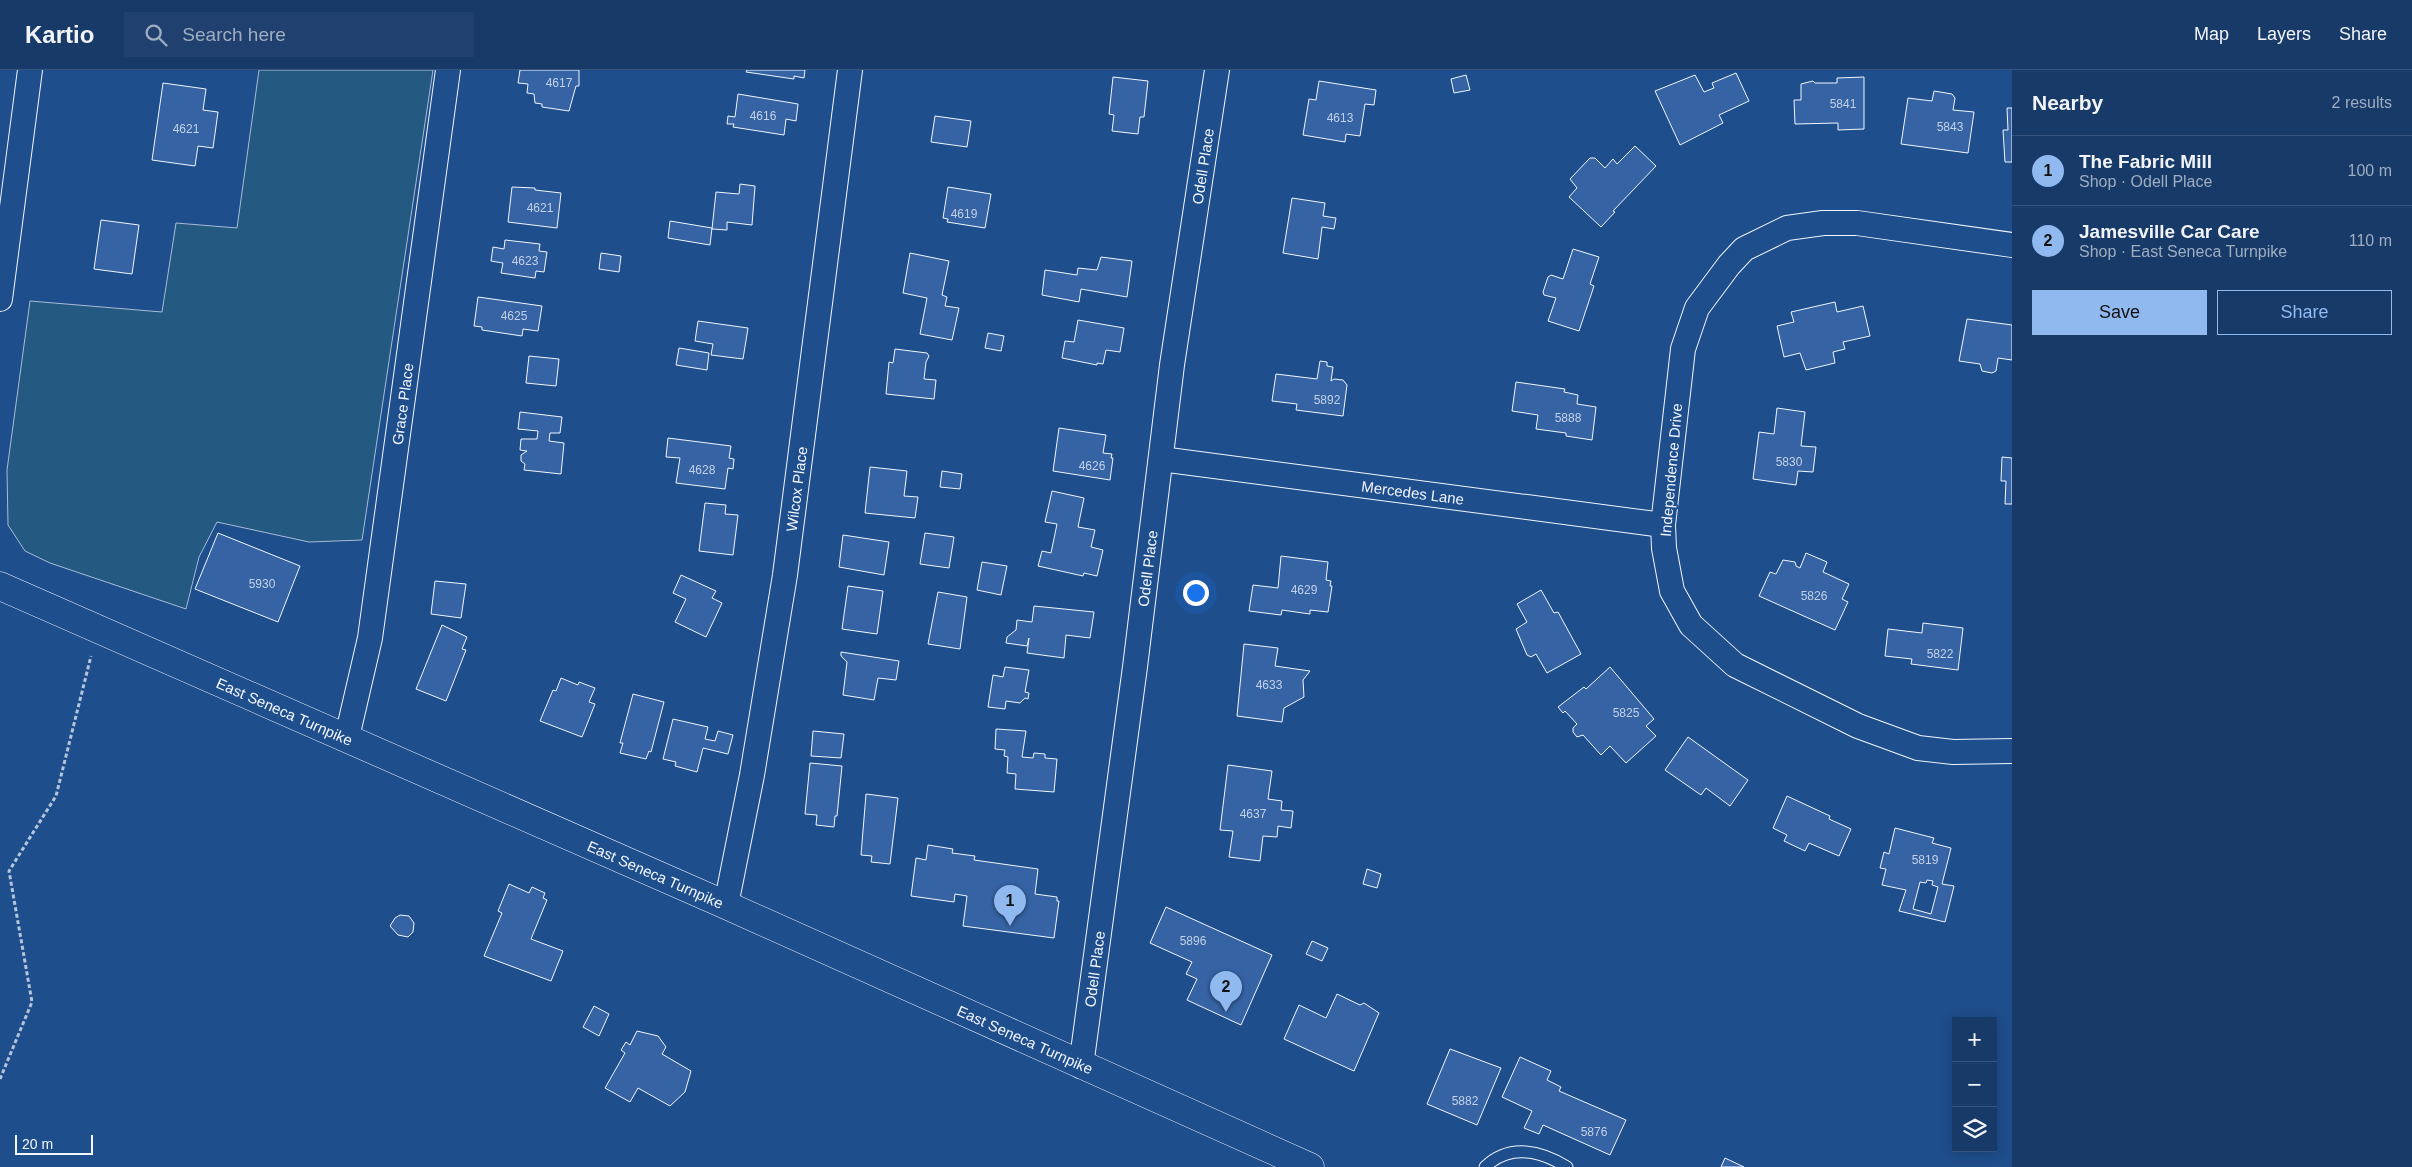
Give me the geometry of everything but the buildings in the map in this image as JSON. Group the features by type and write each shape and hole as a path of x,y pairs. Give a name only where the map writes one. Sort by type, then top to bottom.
{"main road":[{"name":"East Seneca Turnpike","path":"0,586 726,905 1310,1167"}],"street":[{"path":"0,299 30,70"},
{"name":"Grace Place","path":"347,737 370,638 448,70"},
{"name":"Wilcox Place","path":"726,905 752,776 786,575 850,70"},
{"name":"Odell Place","path":"1082,1066 1173,356 1216,70"},
{"name":"Independence Drive","path":"2012,245 1857,223 1823,223 1787,228 1744,249 1729,265 1697,308 1683,349 1663,525 1664,548 1672,591 1691,625 1735,665 1858,726 1918,748 1953,752 2012,751"},
{"name":"Mercedes Lane","path":"1161,459 1663,525"}],"lane":[{"path":"1486,1167 1492,1161 1508,1154 1528,1151 1548,1155 1567,1167"}],"path":[{"path":"0,1079 32,1002 8,871 56,796 98,628"}],"shaded area":[{"path":"259,70 433,70 362,540 309,542 217,522 199,557 186,609 50,563 25,551 8,525 7,470 30,301 162,312 176,223 237,228"}],"place":[{"name":"The Fabric Mill","path":"1010,926"},
{"name":"Jamesville Car Care","path":"1226,1012"}]}
